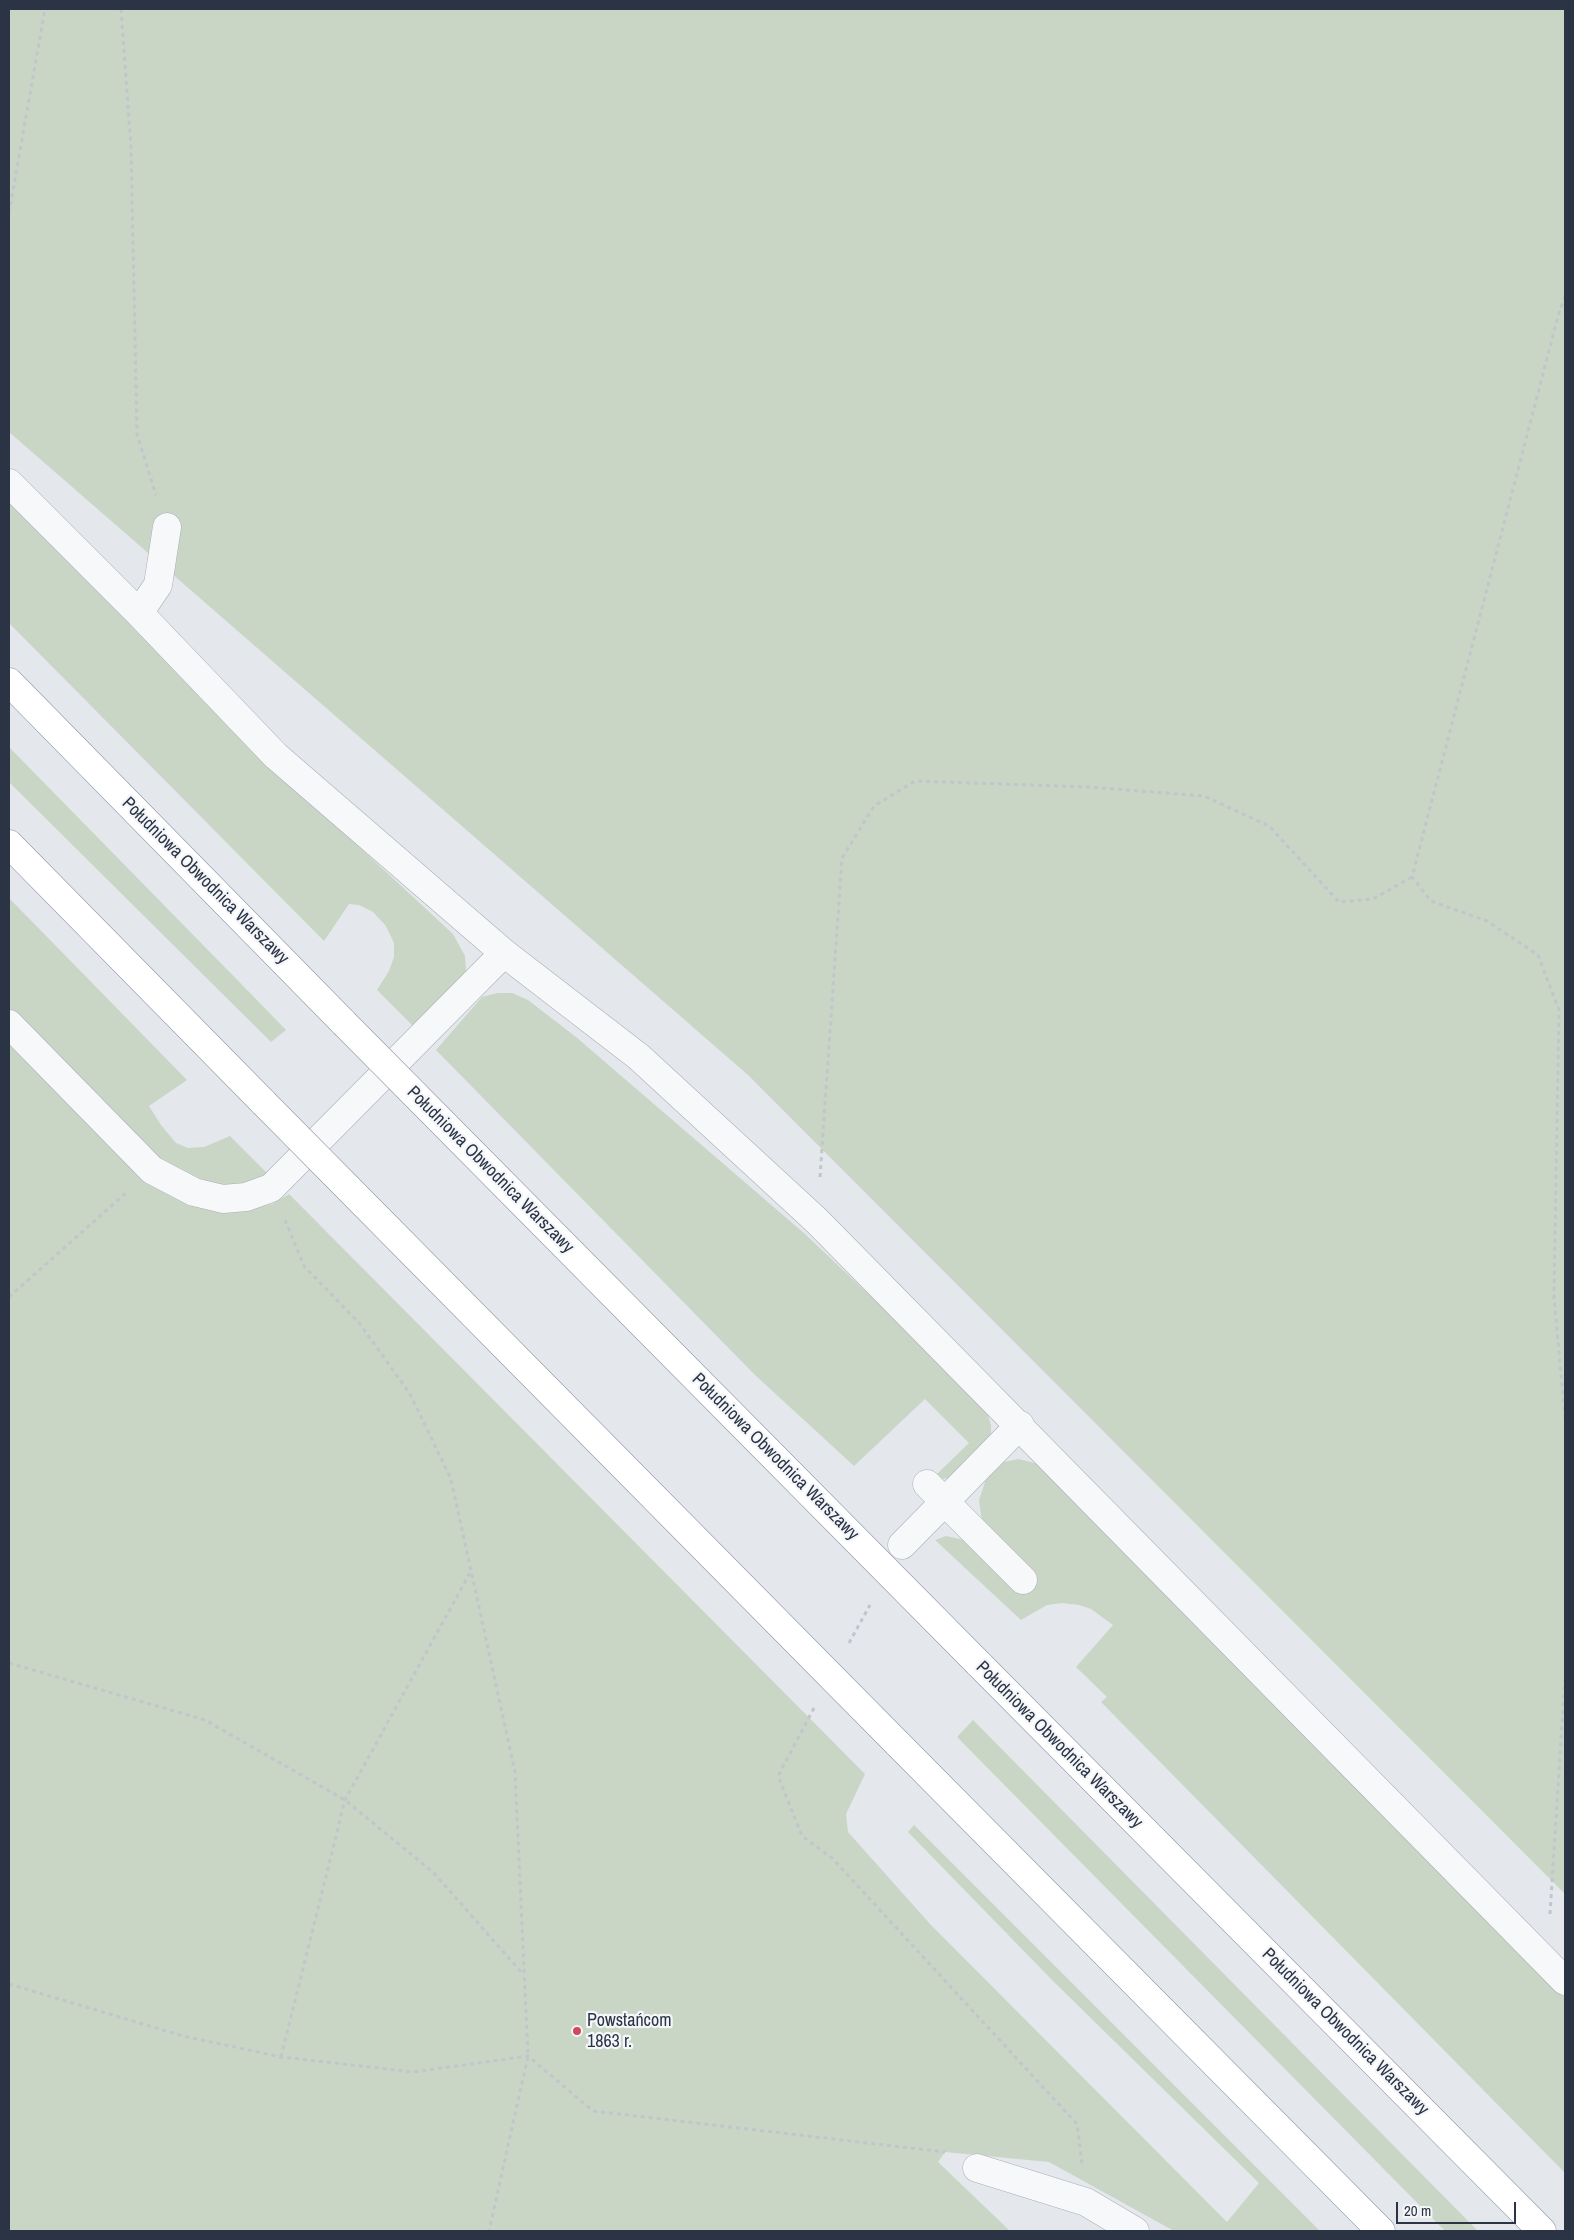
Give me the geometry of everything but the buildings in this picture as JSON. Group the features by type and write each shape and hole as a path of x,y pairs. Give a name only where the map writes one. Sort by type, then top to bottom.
{"highway":[{"name":"Południowa Obwodnica Warszawy","path":"9,682 1536,2227"},
{"path":"9,844 896,1743 1381,2231"}],"street":[{"path":"9,483 139,613 276,756 504,953 639,1057 817,1221 1020,1425 1556,1972"},
{"path":"139,613 158,585 167,527"},
{"path":"9,1024 152,1170 194,1192 223,1199 246,1196 271,1188 504,953"},
{"path":"902,1545 936,1493 1020,1425"},
{"path":"936,1493 1023,1580"},
{"path":"977,2168 1086,2202 1135,2231"}],"path":[{"path":"9,213 45,9"},
{"path":"121,9 132,147 137,434 167,527"},
{"path":"817,1221 842,858 874,806 915,781 1089,787 1204,796 1269,826 1339,902 1373,899 1412,877 1558,316 1565,296"},
{"path":"1412,877 1432,901 1487,921 1538,955 1559,1010 1554,1297 1565,1418"},
{"path":"9,1297 152,1170"},
{"path":"271,1188 304,1266 360,1324 410,1394 451,1478 515,1772 522,1974 528,2056 489,2231"},
{"path":"280,2057 345,1800 471,1570"},
{"path":"847,1647 874,1596"},
{"path":"9,1663 204,1720 345,1800 434,1873 522,1974"},
{"path":"1556,1972 1565,1678"},
{"path":"814,1707 778,1776 802,1836 832,1858 1077,2124 1086,2202"},
{"path":"9,1984 183,2036 280,2057 414,2072 528,2056 593,2112 945,2152 977,2168"}],"green space":[{"path":"9,9 1565,9 1565,1894 748,1075 9,432"},
{"path":"9,501 274,768 453,934 465,956 466,971 416,1029 377,990 389,971 394,957 394,943 386,926 373,912 359,905 349,904 324,941 9,623"},
{"path":"9,747 286,1030 271,1042 9,782"},
{"path":"9,898 187,1080 149,1106 161,1125 176,1143 188,1148 204,1147 230,1136 270,1176 223,1189 170,1173 9,1012"},
{"path":"498,993 512,993 528,1000 576,1037 805,1234 976,1396 987,1411 991,1426 991,1439 952,1477 943,1479 937,1474 969,1443 925,1399 854,1466 755,1375 436,1050 482,997"},
{"path":"9,1038 124,1147 247,1209 272,1204 289,1194 865,1774 846,1814 848,1832 930,1924 1227,2222 1259,2183 1053,1981 908,1832 914,1825 1320,2231 1174,2231 1049,2162 945,2152 938,2162 1010,2231 9,2231"},
{"path":"1018,1459 1039,1464 1565,1997 1565,2173 1101,1702 1107,1697 1076,1667 1113,1625 1091,1609 1062,1603 1047,1605 1021,1620 935,1540 946,1536 969,1541 982,1522 979,1500 986,1479 1004,1462"},
{"path":"973,1720 1478,2231 1445,2231 957,1737"}],"place":[{"name":"Powstańcom 1863 r.","path":"577,2031"}]}
